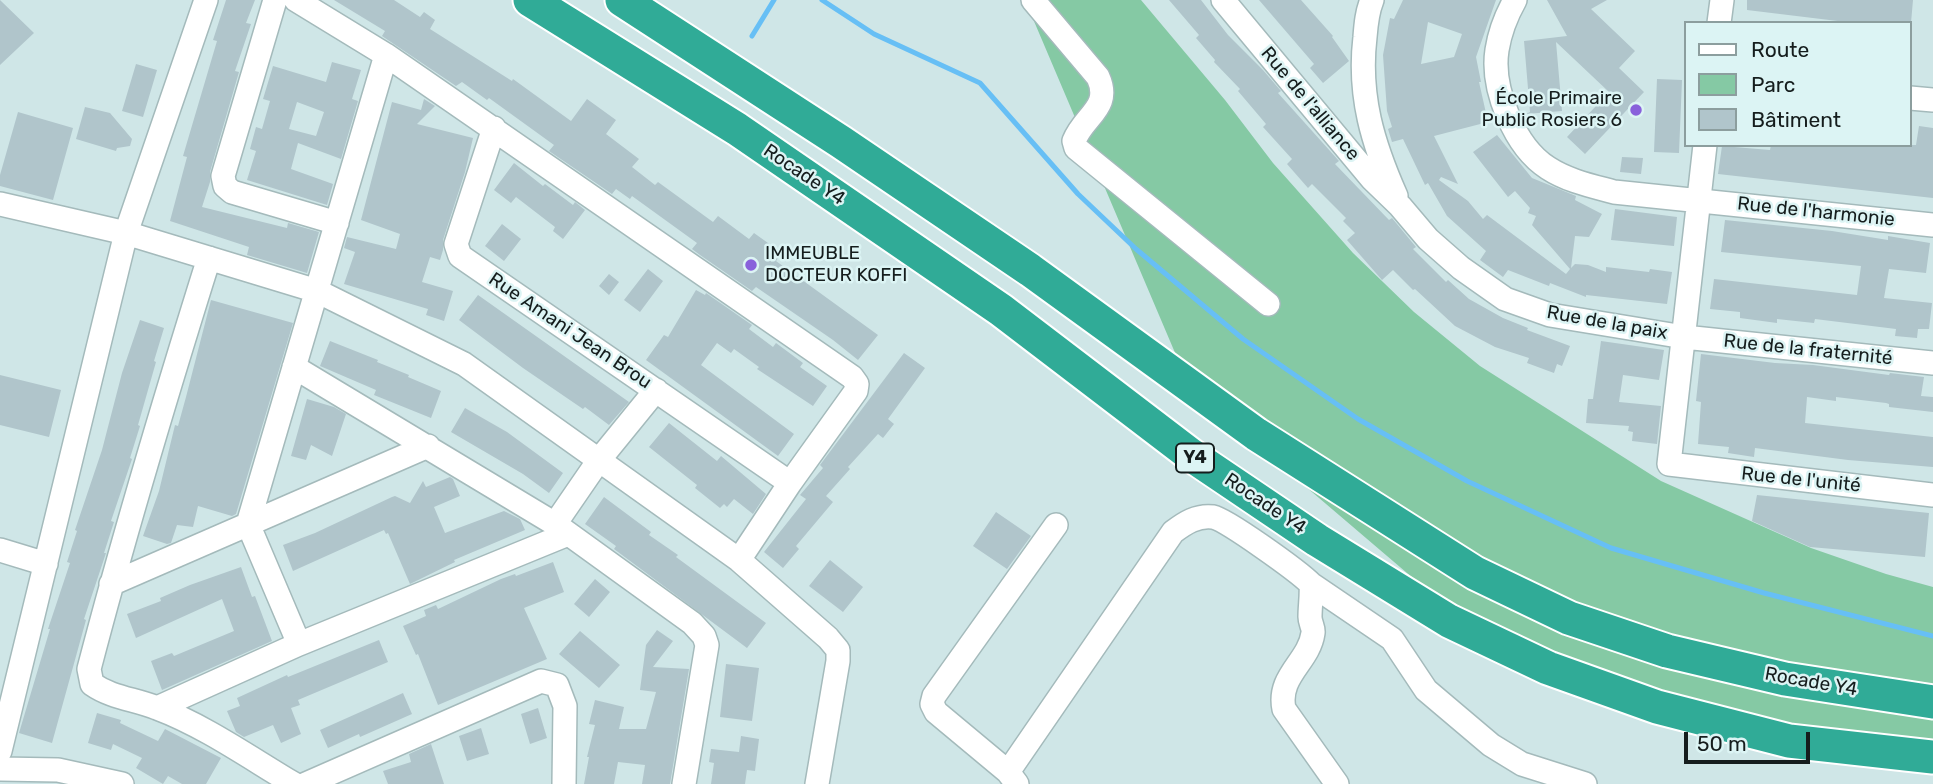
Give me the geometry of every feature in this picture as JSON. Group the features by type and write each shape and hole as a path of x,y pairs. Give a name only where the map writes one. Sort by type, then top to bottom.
{"highway":[{"name":"Rocade Y4","path":"530,0 737,129 1001,310 1191,455 1317,540 1449,621 1548,668 1657,707 1790,740 1933,757"},
{"name":"Rocade Y4","path":"622,0 841,142 1030,270 1256,434 1475,573 1569,618 1667,651 1785,679 1933,702"}],"street":[{"path":"275,0 223,176 225,186 232,192 337,223"},
{"path":"296,0 386,55 494,128 852,377 857,384 856,391 790,483 739,561"},
{"path":"1033,0 1098,77 1104,90 1101,103 1077,133 1074,141 1076,148 1268,304"},
{"name":"Rue de l'alliance","path":"1223,0 1372,179 1400,206"},
{"path":"1372,0 1368,10 1362,60 1365,103 1377,153 1400,206"},
{"name":"Rue de l'harmonie","path":"1515,0 1503,21 1497,53 1498,83 1509,120 1522,143 1547,168 1577,182 1614,192 1933,225"},
{"path":"1719,21 1722,0"},
{"path":"0,751 126,233 204,1"},
{"path":"299,644 248,524 386,55"},
{"path":"1912,97 1933,100"},
{"name":"Rue Amani Jean Brou","path":"494,128 456,244 460,256 790,483"},
{"path":"1684,337 1706,147"},
{"path":"0,204 126,233 317,291 464,364 739,561 828,638 838,650 838,661 817,784"},
{"name":"Rue de la paix","path":"1400,206 1428,239 1453,261 1506,299 1550,315 1684,337"},
{"path":"209,258 167,391 89,669 92,684 105,693 157,708 196,726 294,784"},
{"name":"Rue de la fraternité","path":"1684,337 1933,363"},
{"name":"Rue de l'unité","path":"1684,337 1670,464 1933,495"},
{"path":"294,367 562,529 692,624 704,636 707,645 684,784"},
{"path":"157,708 562,529 599,460 656,390"},
{"path":"111,584 428,446"},
{"path":"1056,525 933,696 932,704 936,712 1013,778 1173,532 1186,522 1203,517 1223,521 1392,639 1426,690 1491,745 1522,764 1585,784"},
{"path":"0,550 46,564"},
{"path":"1311,584 1310,618 1314,632 1281,696 1283,709 1337,784"},
{"path":"306,784 541,681 557,685 565,706 564,784"},
{"path":"0,769 58,770 122,784"}],"green space":[{"path":"1025,0 1141,0 1225,100 1273,163 1353,253 1414,312 1480,366 1661,481 1811,548 1933,587 1933,750 1696,709 1502,654 1190,388"}],"building":[{"path":"0,0 34,33 0,65"},
{"path":"226,0 255,0 246,23 251,24 235,71 239,72 202,207 287,228 288,223 319,232 307,273 247,255 249,247 170,221 187,157 183,156 217,41 213,40"},
{"path":"334,0 394,0 420,17 424,12 435,20 430,29 512,81 513,79 571,121 587,99 616,120 606,134 639,159 632,167 655,185 658,182 713,222 718,216 749,239 754,233 782,253 776,261 878,335 858,360 756,287 752,291 700,255 692,249 697,243 632,196 630,199 616,189 612,194 549,151 554,145 489,98 487,100 462,82 456,86 382,36 385,31"},
{"path":"1169,0 1201,0 1228,35 1263,70 1281,91 1278,93 1339,161 1335,164 1389,220 1392,218 1416,247 1413,249 1446,282 1448,280 1469,299 1528,328 1527,330 1570,346 1562,366 1557,364 1554,373 1527,363 1529,358 1495,347 1455,326 1393,270 1382,280 1347,240 1355,233 1343,221 1346,218 1312,184 1308,188 1287,164 1292,159 1263,127 1266,124 1238,91 1240,89 1214,62 1196,38 1199,35"},
{"path":"1259,0 1301,0 1333,36 1349,61 1323,83 1310,68 1314,64"},
{"path":"1403,0 1496,0 1476,57 1488,122 1434,136 1458,184 1441,177 1439,180 1468,201 1483,219 1487,215 1566,274 1570,269 1532,225 1536,216 1528,213 1530,208 1515,191 1508,197 1473,152 1497,135 1532,178 1576,196 1575,200 1602,214 1589,237 1575,236 1571,268 1575,264 1588,265 1606,272 1606,267 1672,272 1667,304 1586,297 1508,270 1503,277 1480,260 1486,251 1447,216 1428,183 1425,185 1403,139 1392,142 1388,129 1392,127 1387,111 1383,55 1390,18 1394,19","holes":["1428,22 1462,34 1454,57 1421,64"]},
{"path":"1547,0 1607,0 1591,9 1635,51 1619,68 1644,92 1585,154 1567,137 1609,92 1556,42 1562,111 1526,114 1530,112 1524,41 1567,36"},
{"path":"1747,0 1913,0 1911,21 1838,21 1747,10"},
{"path":"332,62 361,70 352,99 358,101 341,159 298,143 291,169 333,184 327,205 247,180 256,151 250,149 256,127 262,129 270,101 263,99 273,66 326,82","holes":["297,102 324,112 316,136 289,129"]},
{"path":"136,64 157,70 143,117 122,111"},
{"path":"1657,79 1682,80 1679,153 1654,152"},
{"path":"424,99 435,106 417,124 473,138 443,240 440,260 430,257 422,282 453,291 444,321 426,315 428,309 344,284 355,252 344,248 347,237 396,249 400,234 361,220 392,102 421,110"},
{"path":"85,107 110,113 132,139 130,146 117,148 116,151 76,139"},
{"path":"18,112 73,128 53,200 0,186 0,175"},
{"path":"1919,126 1933,128 1933,198 1718,174 1722,147 1770,150 1771,147 1916,145"},
{"path":"1622,157 1643,158 1641,174 1620,172"},
{"path":"514,163 543,186 545,184 573,205 575,202 585,210 563,239 553,231 555,227 516,197 511,203 494,190"},
{"path":"1615,209 1677,217 1674,246 1611,240"},
{"path":"1725,220 1832,231 1888,240 1888,236 1930,243 1926,273 1889,269 1884,298 1932,303 1929,329 1918,329 1917,338 1895,336 1896,329 1815,319 1814,323 1777,319 1777,323 1740,318 1740,312 1710,309 1714,279 1857,295 1861,266 1721,252"},
{"path":"502,224 521,239 504,261 485,246"},
{"path":"648,269 663,281 640,312 624,300"},
{"path":"609,274 619,282 609,295 599,286"},
{"path":"696,290 705,295 706,293 752,325 749,329 773,347 776,343 803,363 800,367 827,386 813,406 757,369 759,367 734,349 731,353 717,343 701,365 794,434 778,456 646,360 664,335 668,337"},
{"path":"478,295 629,402 609,425 523,368 459,320"},
{"path":"211,300 293,323 236,514 232,516 198,506 193,527 177,525 171,543 167,544 143,536 159,491 175,425 178,426"},
{"path":"140,320 164,328 138,425 140,426 130,458 132,459 111,521 114,522 106,553 84,619 86,620 52,743 19,733 48,629 70,563 67,562 77,531 75,530 102,450 122,373"},
{"path":"330,341 378,360 377,362 441,391 431,418 374,395 376,390 320,366"},
{"path":"1601,341 1664,350 1659,380 1623,375 1619,402 1661,406 1657,444 1632,441 1633,432 1628,431 1629,426 1586,423 1588,399 1593,399"},
{"path":"904,353 925,368 888,419 894,424 883,438 878,434 848,467 850,469 826,496 833,502 796,546 799,549 783,568 764,552 806,499 800,495 823,468 820,465"},
{"path":"1701,354 1924,377 1921,396 1933,397 1933,412 1836,397 1836,401 1807,397 1805,423 1933,437 1933,467 1755,448 1754,457 1728,453 1729,447 1698,444 1701,402 1696,401"},
{"path":"0,375 61,390 49,437 0,425"},
{"path":"307,399 334,407 346,414 332,456 311,445 306,460 291,456"},
{"path":"465,408 507,432 563,473 549,493 523,474 451,432"},
{"path":"669,423 717,461 721,456 766,494 753,514 734,499 727,507 724,504 720,508 695,488 697,485 649,447"},
{"path":"450,477 460,496 434,507 445,533 504,511 520,519 525,530 454,560 455,562 410,584 388,533 384,530 293,571 283,545 395,496 410,503 423,481 426,487"},
{"path":"1757,495 1929,513 1925,557 1810,547 1752,521"},
{"path":"604,497 651,532 649,535 678,555 676,557 766,623 747,648 614,549 616,546 585,524"},
{"path":"996,512 1031,536 1007,569 973,546"},
{"path":"830,560 863,587 843,612 809,586"},
{"path":"553,562 564,592 524,608 547,659 438,705 418,654 416,655 403,626 426,616 424,610 436,605 438,609 501,579"},
{"path":"241,567 272,641 162,690 151,661 172,653 174,656 234,631 222,599 136,638 127,614 161,601 160,598 190,585"},
{"path":"595,579 610,592 589,617 574,604"},
{"path":"657,630 673,641 653,667 689,669 670,784 642,784 645,765 618,762 614,784 584,784 595,725 589,724 595,700 624,707 619,729 646,729 656,692 640,690 646,645"},
{"path":"580,631 620,665 599,688 559,654"},
{"path":"379,640 388,662 298,700 300,705 291,708 301,734 281,743 273,725 244,737 236,732 227,711 240,706 237,698 287,675 288,677"},
{"path":"726,664 759,668 752,721 720,717"},
{"path":"403,693 412,714 328,748 320,730"},
{"path":"538,708 547,738 530,744 521,714"},
{"path":"97,713 121,720 120,723 158,741 165,729 221,758 206,784 182,784 168,776 163,784 136,768 142,758 113,744 111,750 88,743"},
{"path":"481,728 489,754 467,761 459,736"},
{"path":"741,736 759,739 755,771 747,770 745,784 711,784 714,763 709,762 711,749 739,752"},
{"path":"431,744 444,784 388,784 383,771 411,762 409,754"}],"waterway":[{"path":"752,36 774,0"},
{"path":"822,0 874,34 980,83 1078,194 1136,249 1243,339 1358,419 1467,481 1611,548 1764,593 1933,636"}],"place":[{"name":"École Primaire Public Rosiers 6","path":"1636,110"},
{"name":"IMMEUBLE DOCTEUR KOFFI","path":"751,265"}]}
